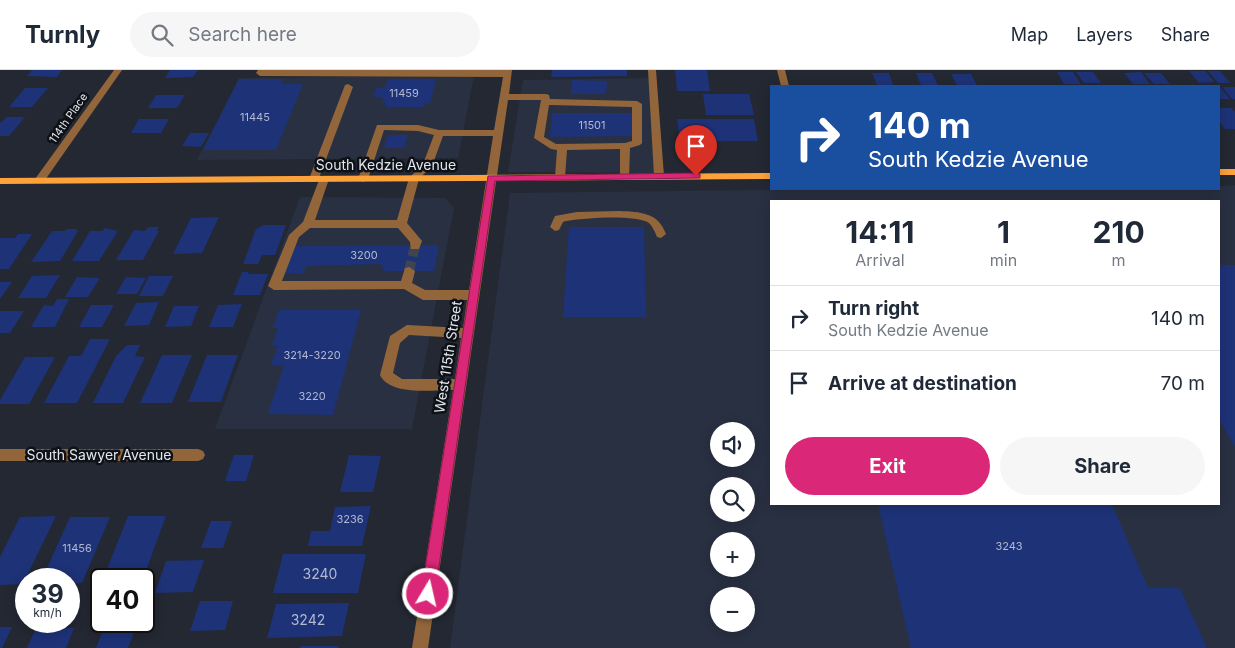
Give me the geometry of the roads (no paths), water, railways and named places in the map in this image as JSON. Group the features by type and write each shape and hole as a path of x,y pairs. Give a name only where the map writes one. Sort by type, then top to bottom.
{"main road":[{"path":"1220,172 1235,172"},
{"name":"South Kedzie Avenue","path":"0,181 770,176"}],"street":[{"name":"114th Place","path":"39,180 118,70"},
{"path":"262,70 260,74 508,72"},
{"path":"652,70 659,176"},
{"path":"781,70 785,85"},
{"name":"West 115th Street","path":"420,648 508,72"},
{"path":"348,87 319,179 308,224 294,235 274,286 406,285 424,295 473,295"},
{"path":"504,97 546,97 545,102 539,138 554,147 625,146 637,142 637,104 545,102"},
{"path":"363,179 380,127 418,128 439,133 498,133"},
{"path":"401,224 414,178 427,166 439,133"},
{"path":"560,177 562,146"},
{"path":"625,146 625,177"},
{"path":"555,227 559,219 571,215 630,215 648,218 655,222 661,234"},
{"path":"308,224 401,224"},
{"path":"401,224 416,243"},
{"path":"406,285 409,271"},
{"path":"460,385 400,384 386,375 394,340 407,330 468,333"},
{"name":"South Sawyer Avenue","path":"0,455 198,455"}],"tunnel":[{"path":"409,271 415,246"}]}
